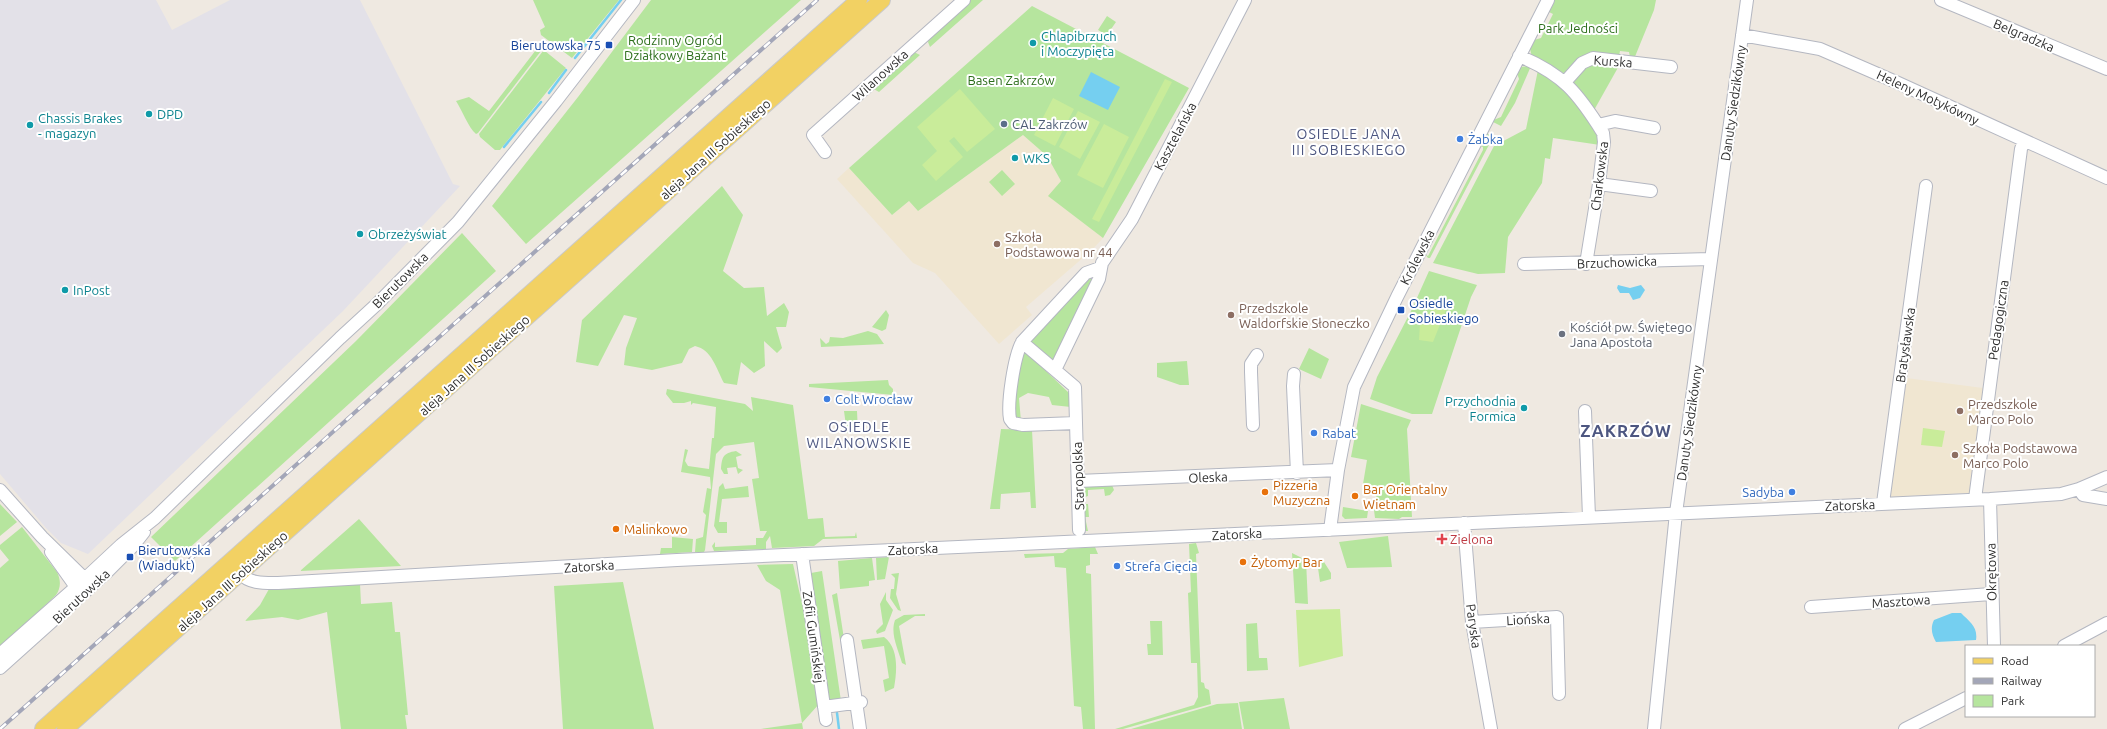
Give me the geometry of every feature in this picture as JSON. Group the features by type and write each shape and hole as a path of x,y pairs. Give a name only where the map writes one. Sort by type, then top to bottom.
{"main road":[{"name":"aleja Jana III Sobieskiego","path":"43,729 859,0"},
{"name":"aleja Jana III Sobieskiego","path":"65,729 882,0"}],"street":[{"name":"Bierutowska","path":"0,654 83,585 133,546 155,518 377,304 458,222 556,101 634,0"},
{"name":"Wilanowska","path":"825,152 813,135 964,0"},
{"name":"Kasztelańska","path":"1055,370 1099,279 1100,268 1132,219 1245,0"},
{"name":"Królewska","path":"1330,530 1338,470 1354,387 1397,297 1548,0"},
{"name":"Danuty Siedzikówny","path":"1654,729 1676,513 1747,0"},
{"name":"Belgradzka","path":"1941,0 2107,69"},
{"name":"Heleny Motykówny","path":"1742,35 1820,49 2107,178"},
{"name":"Charkowska","path":"1519,56 1549,70 1565,82 1603,133 1604,142 1599,184 1586,264"},
{"name":"Kurska","path":"1565,82 1582,63 1593,58 1671,67"},
{"path":"1598,125 1615,122 1654,128"},
{"name":"Pedagogiczna","path":"1975,500 2021,149 2024,141"},
{"path":"1599,184 1652,191"},
{"name":"Bratysławska","path":"1883,504 1926,186"},
{"name":"Brzuchowicka","path":"1524,264 1586,264 1710,259"},
{"path":"1055,370 1022,342 1086,273 1100,268"},
{"name":"Staropolska","path":"1022,342 1017,357 1012,386 1010,420 1013,423 1023,425 1076,423"},
{"path":"1253,425 1251,372 1252,364 1257,355"},
{"name":"Staropolska","path":"1055,370 1075,388 1080,530"},
{"path":"1294,374 1293,386 1297,472"},
{"path":"1585,412 1589,517"},
{"name":"Oleska","path":"1078,481 1338,470"},
{"name":"Zatorska","path":"240,573 244,578 252,581 278,583 802,554 1975,500 2061,494 2079,489 2107,476"},
{"path":"2079,489 2083,495 2107,499"},
{"path":"0,490 83,585"},
{"name":"Okrętowa","path":"1990,499 1991,594 1994,645"},
{"name":"Paryska","path":"1464,523 1472,622 1491,729"},
{"name":"Zofii Gumińskiej","path":"802,554 826,720"},
{"name":"Bierutowska","path":"0,668 83,585"},
{"name":"Masztowa","path":"1811,607 1991,594"},
{"name":"Liońska","path":"1472,622 1557,617 1559,694"},
{"path":"2066,645 2107,623"},
{"path":"847,640 858,702 860,729"},
{"path":"1905,729 1965,699"},
{"path":"824,707 858,702"}],"shaded area":[{"path":"0,0 156,0 172,30 230,0 360,0 453,184 460,186 343,311 88,554 61,543 46,528 0,474"},
{"name":"Szkoła Podstawowa nr 44","path":"1023,135 1047,156 1061,181 1049,196 1103,238 1092,250 1026,307 1032,315 999,344 935,273 913,263 837,179 849,168 892,215 909,201 918,211"},
{"path":"1906,378 1983,388 1969,493 1890,497"}],"green space":[{"path":"533,0 619,0 572,58 541,35 540,30 545,27"},
{"name":"Rodzinny Ogród Działkowy Bażant","path":"651,0 801,0 526,244 492,206 578,97"},
{"path":"971,0 983,0 930,47 928,42 930,36"},
{"name":"Park Jedności","path":"1553,0 1656,0 1654,10 1634,59 1630,57 1629,52 1620,51 1619,56 1563,73 1532,57 1530,49 1534,40 1541,38 1553,14 1547,11"},
{"name":"Basen Zakrzów","path":"1032,6 1189,88 1103,238 1048,196 1061,181 1047,156 1023,135 918,211 909,201 892,215 849,168"},
{"path":"1107,16 1116,22 1107,35 1098,30"},
{"path":"539,46 541,51 476,134 470,127 456,101 469,97 489,111"},
{"path":"543,51 566,68 500,150 495,150 480,137 479,134"},
{"path":"914,52 920,55 879,92 872,88 910,54"},
{"path":"1588,63 1620,64 1593,112 1573,82"},
{"path":"1528,64 1531,66 1515,103 1501,126 1491,121 1501,117 1519,79 1517,73 1521,67 1528,66"},
{"path":"1538,70 1560,82 1596,130 1600,145 1553,138 1550,159 1545,158 1542,183 1508,237 1505,273 1478,274 1433,263 1494,146 1526,129"},
{"path":"1165,79 1172,82 1099,222 1092,219"},
{"path":"960,89 995,129 967,152 954,137 949,141 963,157 936,181 922,165 937,151 917,127"},
{"path":"1053,98 1074,109 1055,146 1034,135"},
{"path":"1078,111 1100,122 1080,159 1059,147"},
{"path":"1104,124 1129,137 1103,188 1077,175"},
{"path":"1486,133 1492,136 1492,139 1430,258 1428,258 1425,254 1428,256 1483,150 1483,147 1478,145"},
{"path":"1002,170 1015,184 1002,196 989,182"},
{"path":"722,186 743,215 723,271 744,288 764,287 767,316 784,303 789,312 786,327 776,327 782,348 777,353 764,341 765,366 754,373 741,362 737,385 724,383 710,356 706,351 695,346 689,349 682,363 652,370 624,365 626,348 637,318 624,315 598,366 576,362 582,320"},
{"path":"462,233 496,271 175,561 151,537 356,341"},
{"path":"1429,271 1477,285 1471,297 1432,414 1412,414 1370,399 1377,377 1412,309"},
{"path":"1094,276 1054,360 1051,360 1031,344 1030,338 1087,277"},
{"path":"1439,301 1447,307 1433,342 1419,340 1420,324"},
{"path":"886,310 889,315 886,329 882,331 872,327"},
{"path":"868,331 877,334 884,344 821,347 820,338 826,344 829,342 830,337 843,338"},
{"path":"1309,348 1329,359 1321,379 1299,369"},
{"path":"1025,351 1069,393 1071,407 1052,405 1049,397 1028,393 1019,398 1021,422 1013,419 1020,357"},
{"path":"1187,361 1189,385 1180,385 1157,377 1157,363"},
{"path":"888,380 889,385 893,389 893,395 809,387 809,384"},
{"path":"667,389 745,404 753,411 751,397 793,405 808,519 823,518 825,537 855,536 856,532 857,538 823,539 814,546 772,548 770,536 766,542 766,549 714,551 712,546 715,542 715,547 756,545 756,538 763,538 767,531 760,531 752,479 759,478 754,442 724,446 716,454 705,550 704,552 695,552 696,539 703,537 706,515 703,512 707,488 711,489 710,477 681,472 685,449 688,450 685,461 688,466 709,469 712,438 714,438 716,407 693,403 691,405 691,401 684,403 673,403 666,394"},
{"path":"1361,404 1411,420 1407,429 1412,517 1402,517 1399,519 1375,518 1374,510 1377,493 1362,490 1367,460 1351,457"},
{"path":"844,411 857,411 858,433 847,433"},
{"path":"1923,428 1945,431 1942,447 1921,445"},
{"path":"1001,429 1032,430 1036,508 1031,508 1030,492 1001,494 1000,509 990,509"},
{"path":"736,451 742,455 736,457 738,468 743,470 738,474 736,467 727,468 728,474 724,474 721,469 724,456 728,453"},
{"path":"723,483 725,489 748,486 749,497 722,499 719,522 727,522 727,533 718,533 714,526 719,487"},
{"path":"1112,485 1114,490 1110,495 1105,496 1104,489 1088,490 1088,496 1085,497 1085,504 1088,504 1089,517 1085,517 1088,531 1084,531 1084,488 1086,486"},
{"path":"0,504 17,522 0,536"},
{"path":"1343,507 1368,511 1367,518 1345,519 1342,516"},
{"path":"359,519 401,566 300,571"},
{"path":"22,527 57,572 60,587 56,595 0,648 0,568 9,560 0,549 0,545"},
{"path":"1388,536 1392,567 1347,568 1339,542"},
{"path":"672,537 693,539 692,552 660,554 661,548 672,548"},
{"path":"1196,543 1199,553 1196,554 1201,682 1204,683 1205,688 1209,690 1211,704 1123,729 1115,729 1194,705 1198,697 1197,663 1191,663 1188,593 1191,592 1189,544"},
{"path":"1095,547 1098,554 1090,554 1090,565 1086,566 1086,573 1091,574 1095,729 1083,729 1081,707 1074,706 1066,568 1055,567 1054,556 1025,558 1024,554 1063,553 1068,549"},
{"path":"1292,553 1306,560 1308,604 1295,603"},
{"path":"889,557 885,579 877,580 876,558"},
{"path":"872,558 875,580 869,581 869,586 840,589 838,561"},
{"path":"1317,561 1324,562 1331,573 1331,579 1320,582"},
{"path":"793,564 805,617 819,704 802,723 780,590 766,581 757,565"},
{"path":"822,571 841,701 829,700 824,678 821,641 811,573"},
{"path":"899,573 896,594 901,611 898,610 890,598 891,589 894,589 895,578 891,574"},
{"path":"623,582 654,729 563,729 554,586"},
{"path":"360,584 361,604 392,602 395,632 400,632 408,715 405,715 407,729 341,729 327,612 298,620 282,617 245,621 260,605 269,589"},
{"path":"886,592 886,600 893,610 885,631 877,634 876,631 883,624 880,604"},
{"path":"837,593 844,639 840,640 832,595"},
{"path":"1340,609 1343,656 1299,667 1296,610"},
{"path":"925,614 925,616 915,616 899,626 906,665 902,663 895,642 893,631 895,620 904,615"},
{"path":"1150,621 1162,621 1163,655 1148,655 1147,644 1151,644"},
{"path":"1257,623 1259,658 1267,658 1268,670 1247,671 1246,624"},
{"path":"884,637 892,647 896,660 894,688 885,692 883,680 889,678 884,646 863,649 861,640"},
{"path":"1284,698 1290,729 1244,729 1239,702"},
{"path":"1238,703 1242,729 1131,729 1217,704"},
{"path":"802,723 803,729 761,729"}],"water":[{"path":"1091,72 1120,87 1108,110 1079,96"},
{"path":"1618,285 1630,288 1641,285 1645,290 1640,298 1633,300 1629,293 1620,293 1617,288"},
{"path":"1952,613 1961,613 1970,622 1975,628 1976,640 1936,642 1932,631 1934,620"}],"waterway":[{"path":"575,58 621,0"},
{"path":"549,93 566,70"},
{"path":"504,147 541,102"},
{"path":"837,713 839,729"}],"railway":[{"path":"0,729 817,0"}],"place":[{"name":"Chlapibrzuch i Moczypięta","path":"1033,43"},
{"name":"Bierutowska 75","path":"609,45"},
{"name":"DPD","path":"149,114"},
{"name":"CAL Zakrzów","path":"1004,124"},
{"name":"Chassis Brakes - magazyn","path":"30,125"},
{"name":"Żabka","path":"1460,139"},
{"name":"WKS","path":"1015,158"},
{"name":"Obrzeżyświat","path":"360,234"},
{"name":"Szkoła Podstawowa nr 44","path":"997,244"},
{"name":"InPost","path":"65,290"},
{"name":"Osiedle Sobieskiego","path":"1401,310"},
{"name":"Przedszkole Waldorfskie Słoneczko","path":"1231,315"},
{"name":"Kościół pw. Świętego Jana Apostoła","path":"1562,334"},
{"name":"Colt Wrocław","path":"827,399"},
{"name":"Przychodnia Formica","path":"1524,408"},
{"name":"Przedszkole Marco Polo","path":"1960,411"},
{"name":"Rabat","path":"1314,433"},
{"name":"Szkoła Podstawowa Marco Polo","path":"1955,455"},
{"name":"Pizzeria Muzyczna","path":"1265,492"},
{"name":"Sadyba","path":"1792,492"},
{"name":"Bar Orientalny Wietnam","path":"1355,496"},
{"name":"Malinkowo","path":"616,529"},
{"name":"Zielona","path":"1442,539"},
{"name":"Bierutowska (Wiadukt)","path":"130,557"},
{"name":"Żytomyr Bar","path":"1243,562"},
{"name":"Strefa Cięcia","path":"1117,566"}],"district":[{"name":"OSIEDLE JANA III SOBIESKIEGO","path":"1349,142"},
{"name":"ZAKRZÓW","path":"1626,431"},
{"name":"OSIEDLE WILANOWSKIE","path":"859,436"}]}
